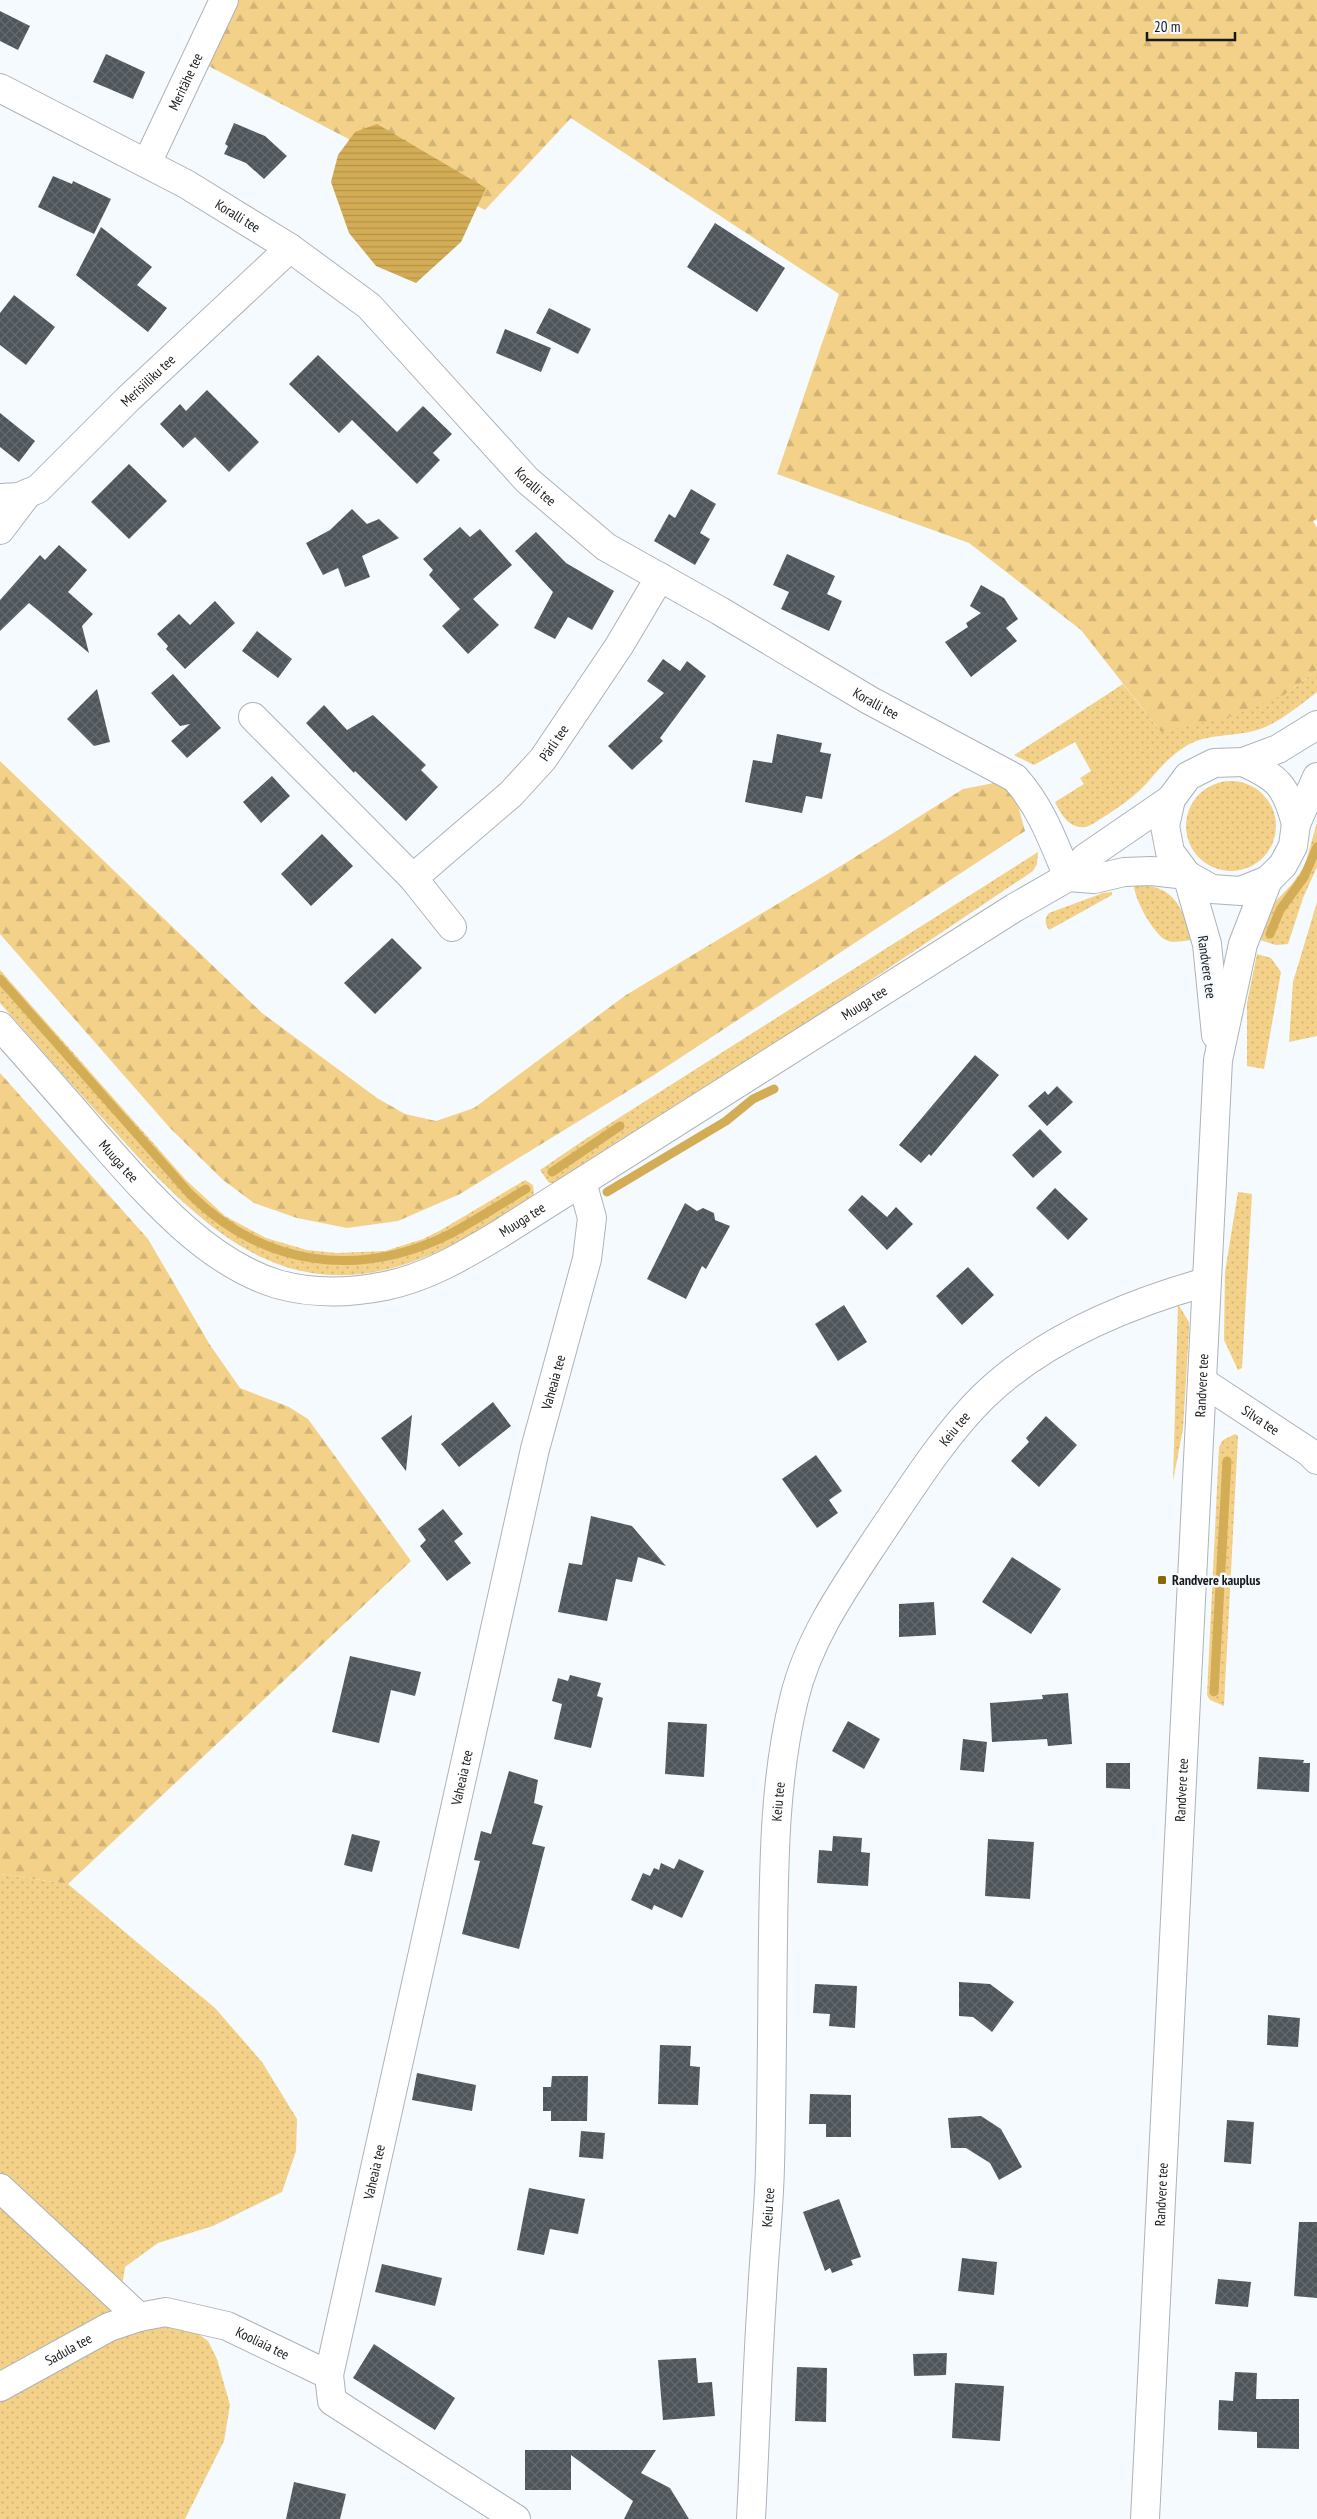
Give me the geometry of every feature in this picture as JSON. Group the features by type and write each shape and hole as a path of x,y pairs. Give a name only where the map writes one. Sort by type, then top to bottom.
{"street":[{"name":"Meritähe tee","path":"147,163 224,0"},
{"name":"Koralli tee","path":"0,88 147,163 290,248 369,306 527,480 606,548 720,611 869,700 1015,778 1031,796 1043,818 1068,877"},
{"name":"Merisiiliku tee","path":"0,498 19,497 38,489 128,399 290,248"},
{"path":"0,530 28,493"},
{"name":"Pärli tee","path":"413,878 511,794 543,758 618,646 660,578"},
{"path":"254,718 413,878 452,927"},
{"name":"Randvere tee","path":"1145,2519 1218,1060 1207,944 1187,875 1170,852 1165,826 1171,799 1188,776 1214,763 1243,762 1278,749 1317,724"},
{"name":"Randvere tee","path":"1243,762 1269,774 1288,796 1296,824"},
{"name":"Randvere tee","path":"1187,875 1212,889 1241,891 1268,880 1283,865 1293,846 1296,824 1317,777"},
{"name":"Muuga tee","path":"0,1026 142,1187 202,1243 236,1267 276,1284 311,1291 346,1292 386,1286 423,1275 462,1257 1014,908 1068,877 1085,858 1171,799"},
{"path":"1068,877 1094,879 1124,872 1151,871 1187,875"},
{"name":"Randvere tee","path":"1218,1060 1243,944 1268,880"},
{"name":"Vaheaia tee","path":"329,2375 532,1459 588,1259 592,1218 582,1182"},
{"name":"Keiu tee","path":"752,2519 762,2296 770,2172 775,1836 780,1772 794,1697 809,1657 828,1616 852,1576 936,1454 983,1398 1013,1372 1056,1344 1103,1320 1181,1289 1206,1282"},
{"name":"Silva tee","path":"1202,1382 1314,1455"},
{"path":"0,2188 139,2317"},
{"name":"Kooliaia tee","path":"139,2317 166,2312 227,2326 329,2375"},
{"name":"Sadula tee","path":"0,2387 109,2327 139,2317"},
{"path":"329,2375 332,2401 516,2519"}],"green space":[{"path":"224,0 1317,0 1317,519 1313,521 1317,528 1317,670 1284,695 1233,716 1161,732 1081,630 969,543 777,474 839,294 571,118 485,210 197,60"},
{"path":"1317,670 1317,692 1290,713 1260,729 1240,734 1211,737 1183,748 1168,760 1131,798 1085,827 1074,826 1066,820 1055,802 1084,784 1080,778 1091,771 1075,742 1034,765 1014,755 1123,684 1161,732 1284,695"},
{"path":"0,761 262,1013 377,1098 405,1114 436,1121 474,1108 626,995 844,864 963,789 994,783 1015,795 1025,831 654,1075 460,1194 398,1221 347,1228 297,1218 254,1203 223,1180 170,1128 0,934"},
{"path":"1222,781 1240,781 1256,788 1269,801 1276,817 1276,835 1269,851 1256,864 1240,871 1222,871 1206,864 1193,851 1186,835 1186,817 1193,801 1206,788"},
{"path":"1317,822 1317,867 1303,898 1288,944 1276,945 1260,940 1273,904 1293,883 1305,865"},
{"path":"1038,852 1037,864 1033,871 788,1036 555,1183 549,1183 540,1170 584,1140"},
{"path":"1134,885 1159,888 1174,899 1180,907 1192,940 1178,942 1164,939 1150,923 1137,898"},
{"path":"1112,892 1112,895 1049,930 1046,919 1049,913 1103,893"},
{"path":"1317,902 1317,1036 1289,1042 1293,982"},
{"path":"1257,954 1271,958 1281,972 1264,1069 1247,1066 1247,1003"},
{"path":"0,970 186,1180 225,1216 266,1238 307,1250 336,1253 385,1251 423,1239 441,1230 525,1180 533,1185 534,1195 514,1211 478,1232 443,1249 391,1268 344,1275 301,1271 261,1257 223,1235 188,1206 103,1119 0,1003"},
{"path":"0,1073 148,1239 210,1345 240,1388 289,1407 308,1419 411,1561 68,1884 0,1874"},
{"path":"1238,1192 1252,1194 1242,1368 1238,1370 1224,1340 1225,1272"},
{"path":"1178,1304 1189,1322 1189,1331 1183,1429 1173,1481"},
{"path":"1235,1434 1238,1436 1224,1706 1210,1700 1207,1695 1219,1447 1223,1440"},
{"path":"0,1874 68,1884 215,2008 262,2062 297,2119 296,2151 282,2192 213,2226 158,2243 125,2267 122,2287 129,2301 193,2330 208,2341 217,2359 230,2405 224,2441 185,2519 0,2519"}],"shaded area":[{"path":"377,124 486,188 461,242 416,283 376,266 349,233 331,182 338,155 355,132"}],"building":[{"path":"0,11 30,26 18,50 0,41"},
{"path":"106,54 145,72 133,99 93,82"},
{"path":"234,123 265,136 287,156 264,179 246,163 224,154 228,146 225,144"},
{"path":"53,176 72,184 73,181 111,199 94,234 38,207"},
{"path":"715,223 785,268 757,312 687,267"},
{"path":"101,227 152,267 137,285 167,308 148,332 76,275"},
{"path":"14,295 55,327 26,365 0,345 0,313"},
{"path":"549,308 591,329 578,354 536,333"},
{"path":"505,329 551,348 541,372 496,353"},
{"path":"318,355 397,432 423,406 452,434 433,453 440,460 417,484 352,420 339,433 289,384"},
{"path":"207,390 259,442 229,472 195,437 183,448 160,424 180,404 186,411"},
{"path":"0,413 35,441 19,462 0,447"},
{"path":"129,464 167,501 129,539 91,502"},
{"path":"691,489 716,504 700,533 710,539 695,565 654,541 669,514 675,518"},
{"path":"352,509 367,524 379,519 399,538 362,556 370,577 345,587 338,568 323,575 306,543 330,530"},
{"path":"460,527 470,537 480,529 512,565 473,599 499,625 468,654 442,626 460,609 429,575 433,570 423,559"},
{"path":"536,532 566,563 614,591 592,630 568,617 555,639 534,628 553,592 515,551"},
{"path":"59,545 87,570 68,592 93,614 82,626 89,653 29,603 0,631 0,600 40,555 45,560"},
{"path":"787,554 835,576 827,594 842,601 829,631 781,609 789,592 773,585"},
{"path":"981,585 1004,598 1018,619 1006,628 1017,641 971,677 945,642 968,627 966,623 981,613 970,606"},
{"path":"215,601 235,623 185,669 166,649 168,646 157,634 179,614 190,625"},
{"path":"257,631 292,659 278,678 242,651"},
{"path":"663,659 680,671 687,661 706,676 660,738 663,741 632,770 608,746 664,693 647,681"},
{"path":"173,674 221,728 187,758 171,741 190,724 180,726 151,693"},
{"path":"97,689 110,742 94,746 67,719"},
{"path":"324,705 347,730 373,715 426,765 421,770 438,787 406,821 355,771 354,773 306,723"},
{"path":"777,734 822,743 820,752 831,754 822,799 806,796 802,813 745,802 753,760 772,763"},
{"path":"272,776 290,796 261,823 243,802"},
{"path":"322,834 353,866 311,906 281,874"},
{"path":"392,938 422,968 375,1014 344,983"},
{"path":"975,1055 999,1075 931,1156 929,1154 921,1163 899,1145"},
{"path":"1057,1086 1073,1102 1047,1126 1028,1106 1045,1091 1048,1095"},
{"path":"1040,1129 1062,1152 1033,1178 1012,1155"},
{"path":"1055,1188 1088,1219 1068,1240 1036,1208"},
{"path":"862,1195 887,1217 896,1207 913,1224 887,1250 848,1210"},
{"path":"685,1203 697,1211 703,1208 714,1213 715,1220 730,1226 706,1269 702,1266 686,1299 647,1279"},
{"path":"968,1267 994,1295 962,1325 936,1296"},
{"path":"844,1305 867,1342 838,1361 815,1324"},
{"path":"493,1402 511,1426 459,1467 441,1444"},
{"path":"412,1415 406,1471 381,1438"},
{"path":"1046,1416 1077,1445 1039,1487 1011,1461 1029,1442 1026,1438"},
{"path":"816,1455 842,1491 829,1500 838,1513 817,1528 782,1479"},
{"path":"443,1509 463,1534 454,1541 471,1563 447,1581 420,1546 426,1540 418,1529"},
{"path":"591,1516 632,1526 666,1566 638,1557 632,1582 616,1579 607,1621 558,1612 569,1563 582,1565"},
{"path":"1012,1557 1061,1589 1031,1634 982,1602"},
{"path":"934,1602 936,1635 899,1637 899,1604"},
{"path":"350,1656 421,1672 415,1696 391,1690 379,1743 332,1732"},
{"path":"570,1675 601,1683 597,1696 603,1698 591,1748 554,1739 562,1704 552,1701 558,1678 568,1681"},
{"path":"1068,1693 1072,1744 1048,1746 1047,1739 992,1742 990,1703 1043,1699 1042,1695"},
{"path":"848,1721 880,1739 864,1769 832,1751"},
{"path":"668,1722 707,1724 704,1777 665,1774"},
{"path":"963,1739 987,1742 984,1772 960,1770"},
{"path":"1259,1757 1304,1760 1303,1763 1310,1763 1309,1792 1257,1789"},
{"path":"1106,1763 1130,1763 1130,1789 1106,1788"},
{"path":"509,1771 538,1780 534,1803 543,1806 532,1844 545,1847 519,1949 462,1934 480,1861 474,1860 481,1831 491,1834"},
{"path":"352,1834 380,1841 372,1872 344,1865"},
{"path":"833,1836 862,1838 861,1852 870,1853 868,1886 817,1883 819,1850 832,1851"},
{"path":"988,1839 1034,1842 1030,1899 985,1896"},
{"path":"679,1859 704,1871 682,1918 654,1905 652,1910 631,1900 643,1873 650,1876 654,1868 659,1870 661,1863 674,1869"},
{"path":"959,1982 990,1984 1014,2002 992,2032 973,2017 959,2016"},
{"path":"815,1984 857,1986 855,2028 829,2026 830,2014 813,2013"},
{"path":"1268,2015 1300,2018 1298,2047 1267,2045"},
{"path":"660,2045 691,2046 690,2066 700,2067 698,2105 658,2104"},
{"path":"417,2073 476,2085 472,2111 412,2100"},
{"path":"552,2076 588,2076 587,2121 551,2121 551,2111 543,2111 543,2087 551,2087"},
{"path":"810,2094 851,2095 851,2137 826,2137 826,2124 809,2124"},
{"path":"981,2116 1001,2129 1022,2167 999,2180 990,2163 966,2148 951,2148 948,2118"},
{"path":"1227,2120 1254,2122 1251,2164 1224,2162"},
{"path":"581,2131 605,2133 603,2159 579,2157"},
{"path":"529,2188 585,2199 578,2234 550,2229 544,2255 517,2250"},
{"path":"839,2199 861,2257 851,2260 853,2265 832,2273 830,2268 825,2271 803,2212"},
{"path":"1299,2222 1317,2222 1317,2298 1294,2296"},
{"path":"962,2258 997,2262 994,2295 958,2291"},
{"path":"382,2264 442,2278 435,2306 375,2292"},
{"path":"1218,2279 1251,2282 1248,2307 1215,2304"},
{"path":"374,2344 455,2398 435,2430 353,2378"},
{"path":"947,2353 946,2375 914,2376 913,2354"},
{"path":"696,2358 698,2383 712,2382 715,2416 663,2420 658,2360"},
{"path":"797,2367 827,2368 826,2422 795,2421"},
{"path":"1235,2372 1257,2373 1256,2399 1299,2399 1299,2449 1257,2448 1257,2432 1218,2430 1219,2400 1233,2401"},
{"path":"955,2383 1004,2386 1000,2441 952,2438"},
{"path":"525,2450 656,2450 641,2473 670,2488 689,2519 624,2519 633,2501 571,2455 571,2490 525,2490"},
{"path":"294,2482 346,2494 340,2519 286,2519"}],"waterway":[{"path":"1270,934 1280,910 1304,877 1317,847"},
{"path":"0,979 189,1193 217,1218 248,1237 279,1250 312,1258 346,1260 381,1257 415,1248 450,1234 526,1189"},
{"path":"607,1192 726,1121 753,1099 774,1089"},
{"path":"552,1172 620,1126"},
{"path":"1214,1692 1227,1461"}],"place":[{"name":"Randvere kauplus","path":"1162,1580"}]}
